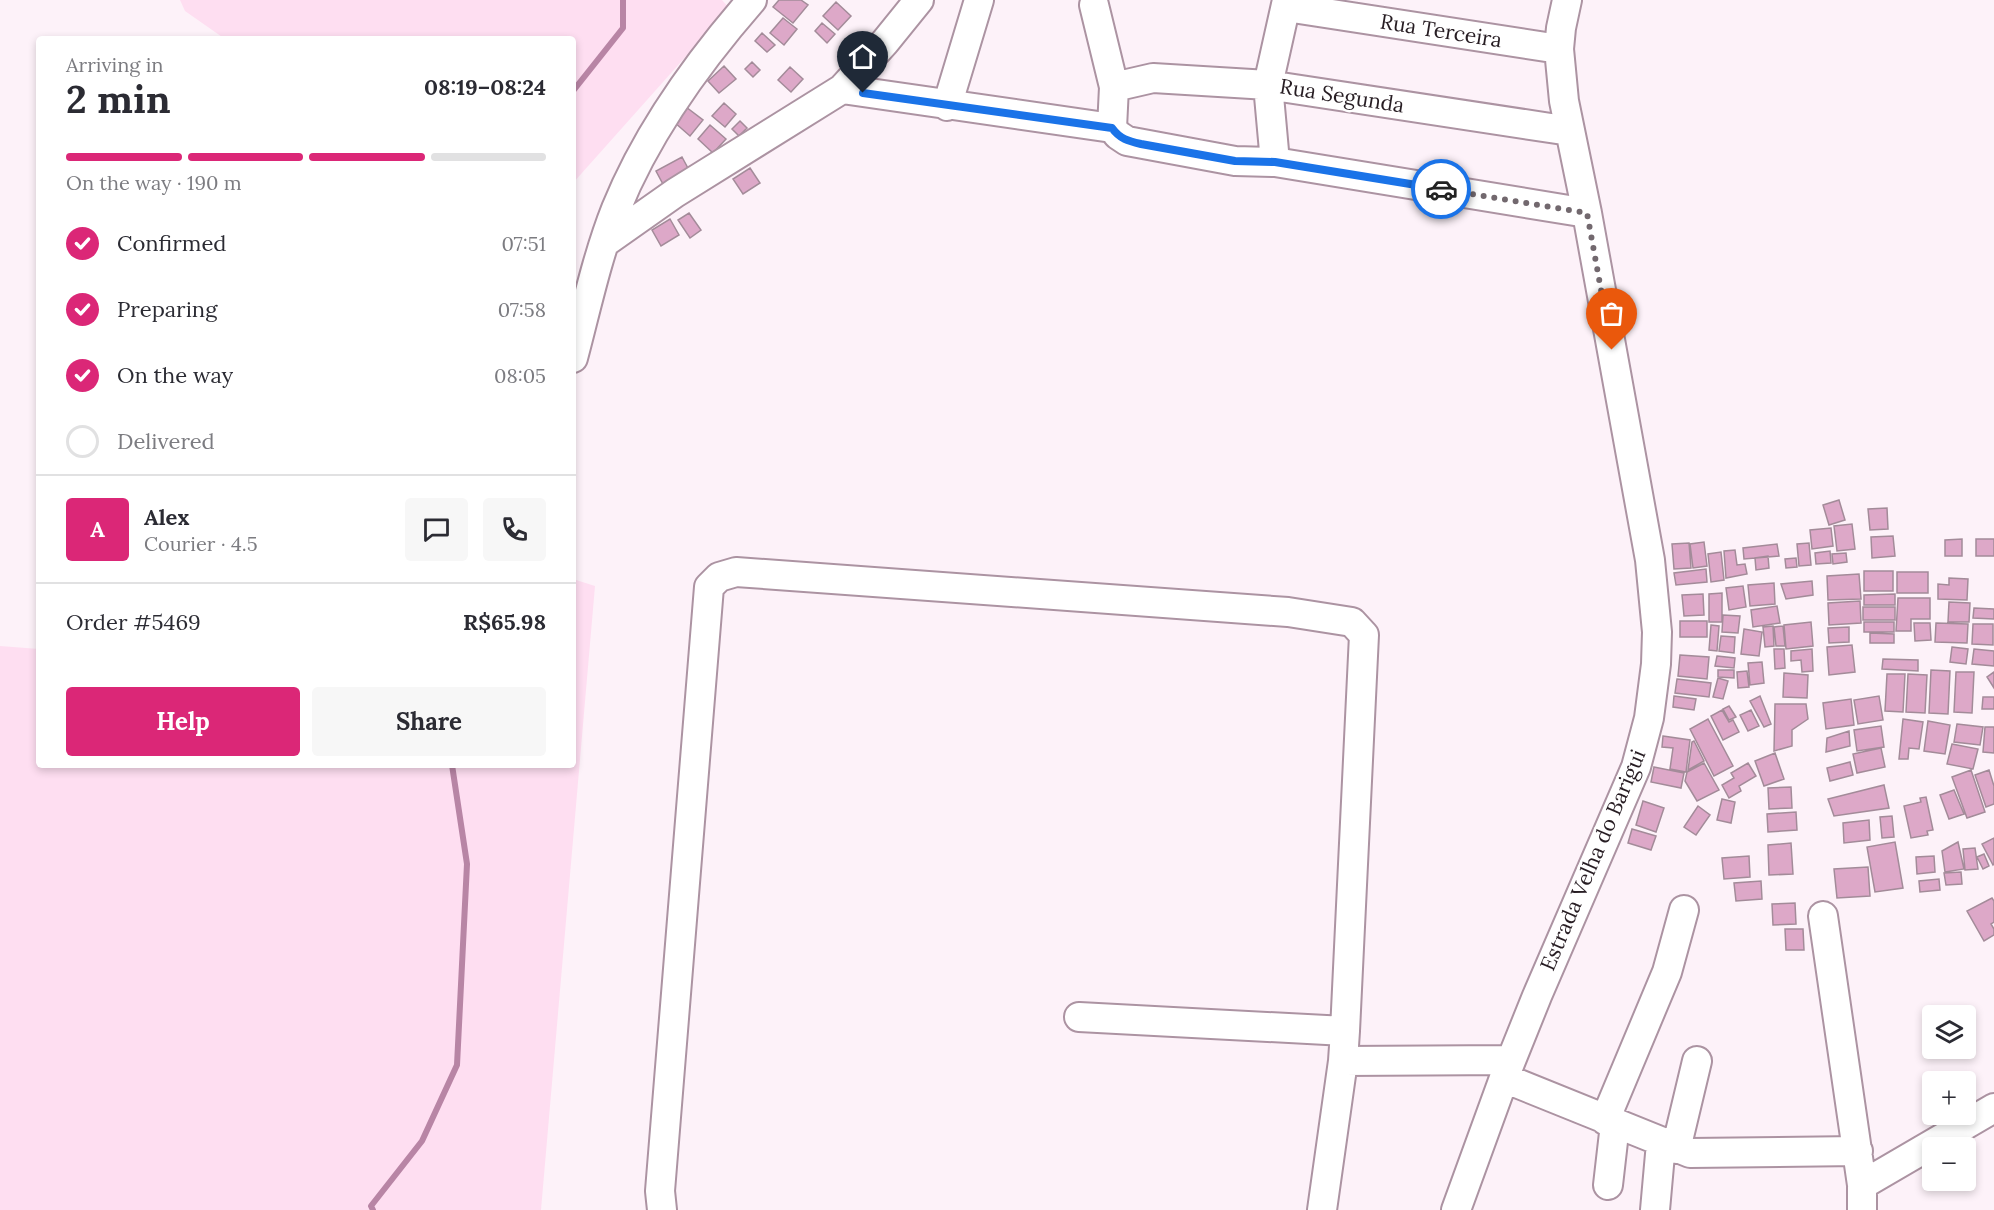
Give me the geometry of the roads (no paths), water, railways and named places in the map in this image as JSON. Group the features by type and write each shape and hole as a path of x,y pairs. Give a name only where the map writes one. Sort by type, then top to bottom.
{"street":[{"path":"576,347 604,243 626,184 672,103 752,0"},
{"path":"604,243 675,193 842,89 919,0"},
{"path":"947,106 979,0"},
{"name":"Estrada Velha do Barigui","path":"1456,1210 1507,1069 1558,944 1636,767 1649,718 1656,664 1657,632 1653,584 1587,213 1564,101 1559,50 1567,0"},
{"path":"1275,162 1268,85 1287,3"},
{"name":"Rua Terceira","path":"1287,3 1559,50"},
{"path":"1094,5 1114,87 1112,128"},
{"name":"Rua Segunda","path":"1114,87 1153,78 1268,85 1570,131"},
{"path":"842,89 947,106 1112,128 1128,141 1235,161 1275,162 1587,213"},
{"path":"662,1210 660,1191 708,586 719,577 736,572 1288,612 1352,622 1364,635 1343,1061 1322,1210"},
{"path":"1608,1185 1610,1122 1666,972 1684,910"},
{"path":"1822,916 1858,1151 1862,1198 1994,1108"},
{"path":"1079,1017 1345,1031"},
{"path":"1343,1061 1507,1069 1610,1122 1690,1153 1858,1151"},
{"path":"1655,1210 1669,1146 1696,1061"}],"waterway":[{"path":"576,87 623,28 623,0"},
{"path":"373,1210 371,1206 422,1141 457,1065 467,864 452,768"}]}
